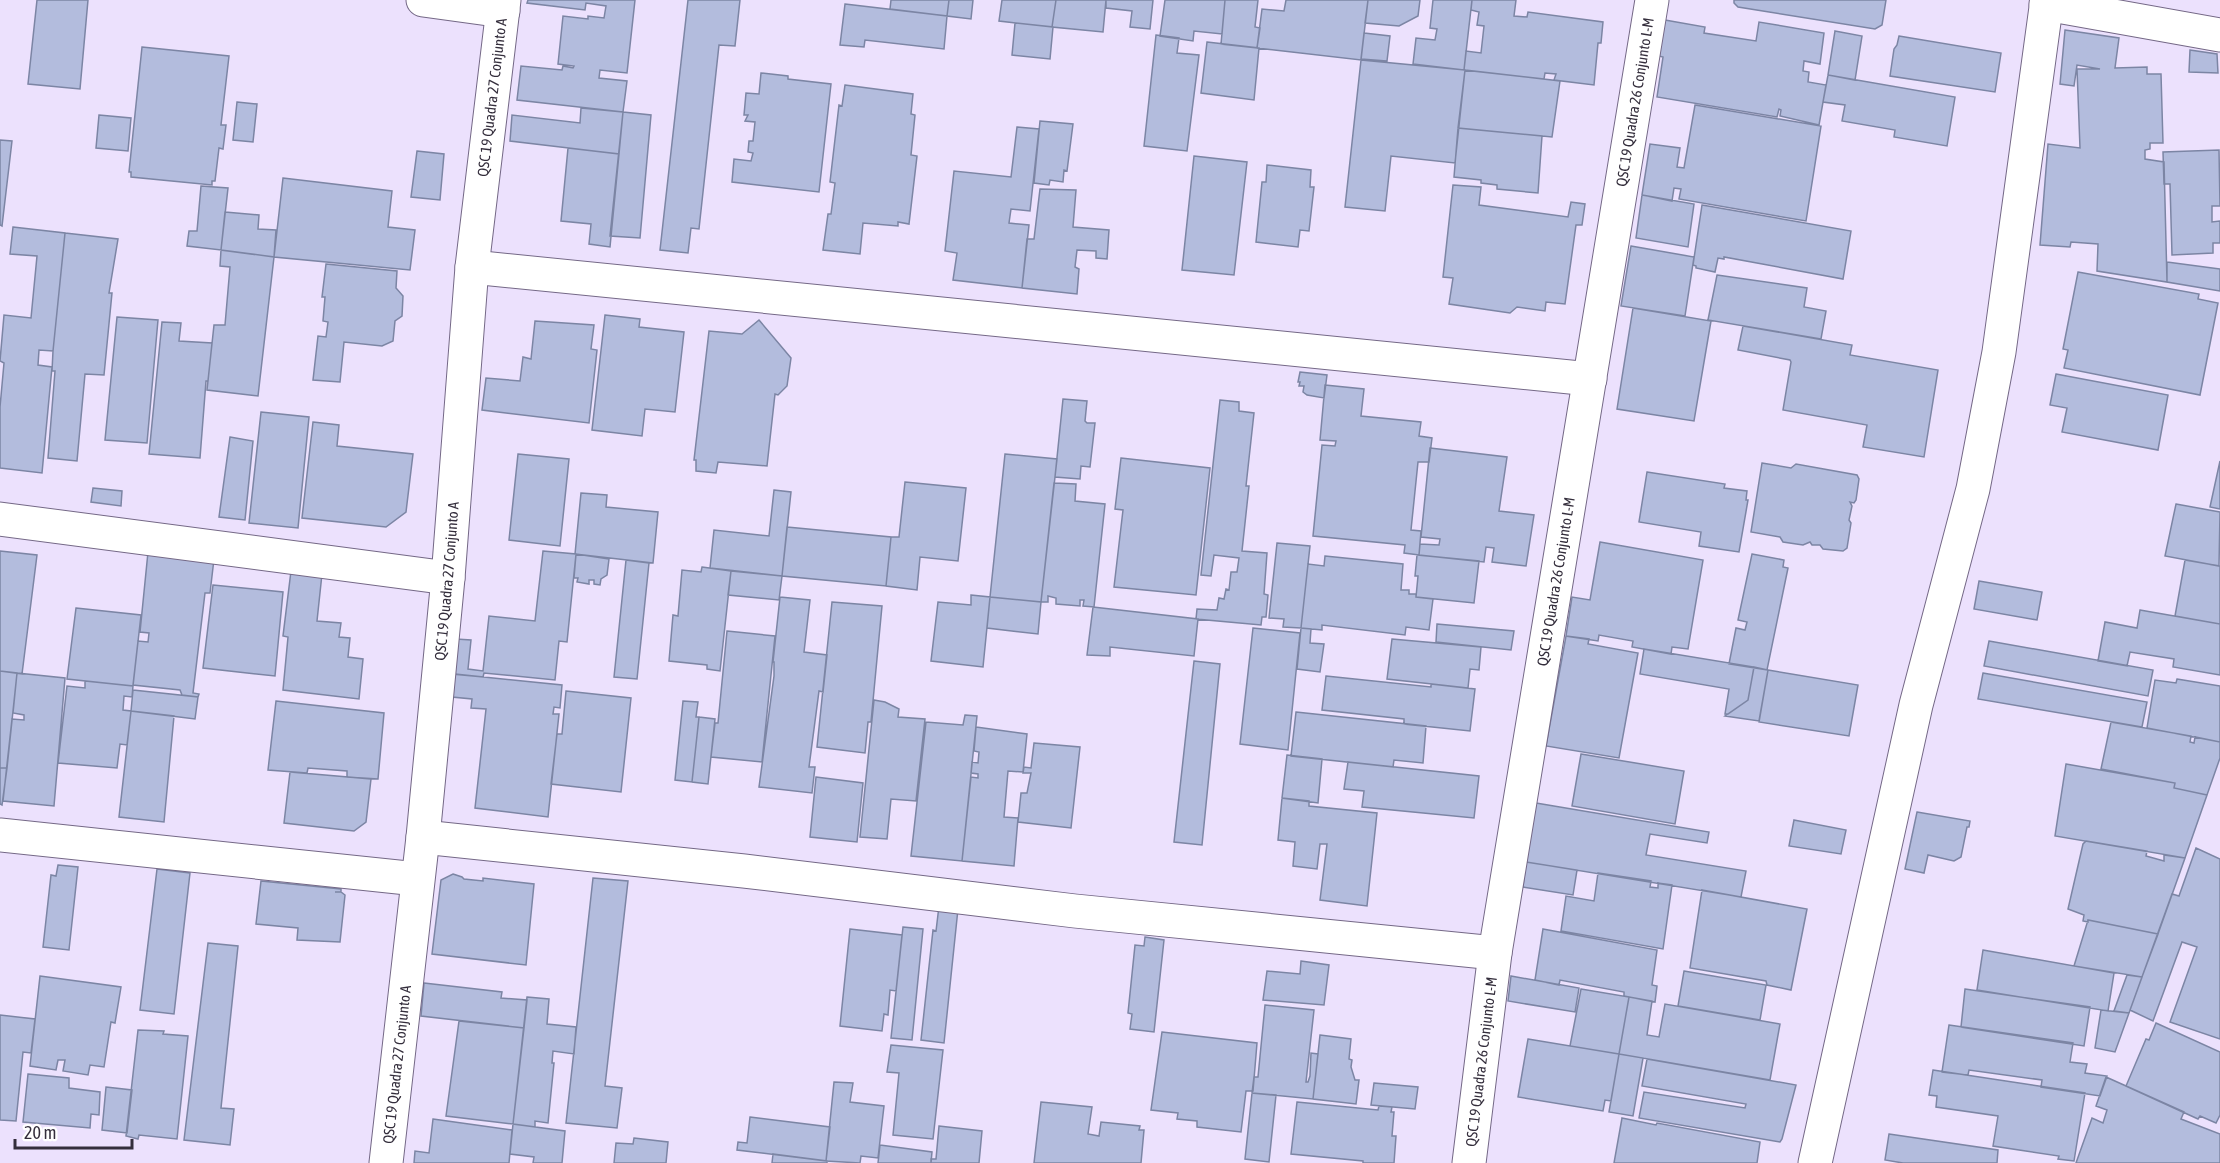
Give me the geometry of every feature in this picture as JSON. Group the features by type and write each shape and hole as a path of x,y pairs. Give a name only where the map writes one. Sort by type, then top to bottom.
{"street":[{"path":"423,0 503,5"},
{"name":"QSC 19 Quadra 26 Conjunto L-M","path":"1469,1163 1495,953 1652,0"},
{"path":"1815,1163 1916,705 1973,489 1999,352 2047,2 2220,35"},
{"name":"QSC 19 Quadra 27 Conjunto A","path":"386,1163 423,837 448,578 472,267 503,5"},
{"path":"472,267 1590,379"},
{"path":"0,519 448,578"},
{"path":"0,835 417,879"},
{"path":"423,837 744,871 1075,911 1495,953"}],"building":[{"path":"37,0 88,0 80,89 28,84"},
{"path":"528,0 635,0 627,73 600,70 599,78 627,81 623,112 517,100 521,66 562,70 563,66 573,68 574,66 558,64 563,16 604,18 606,6 586,3 585,10 527,3"},
{"path":"688,0 740,0 735,46 719,45 699,229 691,228 688,253 660,250"},
{"path":"891,0 949,0 947,16 890,9"},
{"path":"949,0 973,0 971,19 947,16"},
{"path":"1002,0 1056,0 1052,27 999,21"},
{"path":"1056,0 1106,0 1103,32 1052,27"},
{"path":"1106,0 1153,0 1150,29 1130,27 1132,11 1106,8"},
{"path":"1165,0 1225,0 1222,34 1194,31 1193,41 1160,36"},
{"path":"1225,0 1258,0 1255,27 1260,28 1257,48 1221,44"},
{"path":"1286,0 1368,0 1361,60 1257,48 1262,9 1284,11"},
{"path":"1368,0 1420,0 1418,16 1399,26 1365,23"},
{"path":"1433,0 1472,0 1464,70 1413,64 1416,38 1435,40 1437,29 1430,28"},
{"path":"1472,0 1516,0 1514,16 1527,17 1528,12 1603,22 1601,43 1598,43 1594,85 1554,80 1556,74 1545,73 1544,79 1464,70 1466,51 1481,53 1484,26 1477,25 1479,12 1471,10"},
{"path":"1734,0 1886,0 1882,25 1875,29 1738,7"},
{"path":"845,4 947,16 944,49 865,40 864,47 840,45"},
{"path":"1665,20 1705,27 1704,33 1756,41 1759,22 1824,33 1820,64 1804,61 1803,71 1809,72 1808,82 1826,85 1819,125 1780,116 1781,110 1779,109 1777,117 1657,97 1663,57 1659,56"},
{"path":"1015,23 1053,27 1050,59 1012,55"},
{"path":"2065,30 2119,38 2115,68 2147,67 2147,74 2161,74 2163,143 2150,143 2150,149 2145,150 2145,159 2164,162 2167,282 2097,271 2098,244 2071,242 2070,247 2040,245 2048,144 2080,148 2077,69 2100,69 2077,65 2074,86 2060,84"},
{"path":"1835,31 1862,36 1855,80 1828,75"},
{"path":"1364,33 1390,36 1387,61 1361,59"},
{"path":"1156,35 1179,38 1177,53 1199,55 1187,151 1144,146"},
{"path":"1899,36 2001,53 1995,92 1890,76 1894,49"},
{"path":"1207,42 1259,48 1254,100 1201,93"},
{"path":"142,47 229,56 221,125 226,125 223,149 219,148 215,181 212,181 212,185 131,177 131,172 129,172"},
{"path":"2190,50 2217,54 2218,73 2189,72"},
{"path":"1361,60 1465,70 1455,163 1391,156 1385,211 1345,207"},
{"path":"1465,70 1560,81 1552,137 1458,128"},
{"path":"761,73 831,84 819,192 732,182 734,159 751,161 753,153 748,152 749,141 753,141 755,122 745,121 748,115 744,115 746,93 759,94"},
{"path":"1828,75 1955,97 1947,146 1894,137 1895,130 1842,121 1845,105 1823,102"},
{"path":"845,85 913,94 911,114 915,115 911,155 917,156 909,224 898,222 898,226 863,223 860,254 823,250 835,183 830,182 839,105 842,106"},
{"path":"237,102 257,104 253,142 233,140"},
{"path":"1695,105 1821,126 1806,221 1679,199 1681,189 1674,188 1672,201 1642,195 1650,144 1680,148 1677,167 1684,168"},
{"path":"581,108 623,112 619,154 510,141 512,115 580,123"},
{"path":"623,112 651,115 640,238 610,236"},
{"path":"99,115 131,118 128,151 96,148"},
{"path":"1040,121 1073,124 1067,171 1064,170 1063,182 1050,180 1049,185 1034,183"},
{"path":"1017,127 1039,129 1030,211 1011,209 1009,223 1029,225 1022,288 953,280 957,253 945,251 954,171 1011,177"},
{"path":"1458,128 1542,136 1538,193 1497,189 1497,185 1481,183 1481,180 1454,177"},
{"path":"0,140 12,141 2,226 0,225"},
{"path":"568,148 619,154 610,247 589,244 591,224 561,221"},
{"path":"2219,150 2220,206 2212,206 2212,222 2220,221 2220,243 2213,243 2213,253 2172,255 2170,184 2164,184 2163,152"},
{"path":"417,151 444,154 440,200 411,197"},
{"path":"1194,156 1247,162 1234,275 1182,270"},
{"path":"1267,165 1311,170 1310,187 1314,187 1309,231 1300,230 1298,247 1256,242 1262,182 1266,182"},
{"path":"283,178 392,191 388,227 415,230 410,270 274,257"},
{"path":"1453,185 1481,187 1479,205 1568,217 1571,202 1585,204 1582,225 1576,225 1565,304 1546,302 1545,311 1517,307 1510,313 1449,304 1453,278 1443,277"},
{"path":"201,186 228,188 221,250 187,246 189,231 197,231"},
{"path":"1040,189 1076,190 1073,227 1109,230 1107,259 1096,258 1096,251 1077,250 1075,267 1079,269 1077,294 1022,288 1027,239 1034,239"},
{"path":"1642,195 1694,204 1688,247 1636,238"},
{"path":"1702,205 1851,231 1843,279 1724,257 1724,259 1718,258 1715,272 1696,268 1693,265"},
{"path":"225,212 259,215 258,229 276,230 274,257 221,250"},
{"path":"13,227 65,233 53,351 39,350 38,365 52,367 42,473 0,468 0,407 4,363 0,361 4,315 31,318 37,256 10,254"},
{"path":"65,233 118,239 109,293 112,293 104,375 85,374 77,461 48,458 55,371 52,371 53,351"},
{"path":"1631,246 1694,257 1685,316 1621,306"},
{"path":"221,250 274,257 258,396 207,390 214,325 225,325 230,267 220,266"},
{"path":"2167,262 2220,269 2220,291 2167,282"},
{"path":"326,264 397,271 396,288 403,296 402,316 395,321 393,341 382,346 344,342 340,382 313,380 318,336 326,337 328,322 323,321 325,297 322,297"},
{"path":"2078,272 2199,294 2198,299 2218,303 2200,395 2064,368 2068,350 2063,349"},
{"path":"1717,275 1807,288 1804,307 1826,311 1821,339 1708,320"},
{"path":"1633,308 1711,321 1694,421 1617,409"},
{"path":"605,315 640,319 639,327 684,332 675,412 645,409 642,436 592,430"},
{"path":"117,317 158,320 147,443 105,440"},
{"path":"759,320 791,358 787,386 778,395 775,394 767,466 718,462 716,473 696,471 696,460 694,460 709,331 742,334"},
{"path":"535,321 594,325 591,349 597,350 589,423 482,410 486,378 520,381 523,357 531,359"},
{"path":"162,322 181,323 179,341 212,343 208,381 206,381 200,458 149,454"},
{"path":"1743,326 1852,345 1850,355 1938,370 1924,457 1863,447 1867,425 1783,410 1791,362 1738,350"},
{"path":"1300,372 1327,375 1324,398 1303,392 1304,386 1299,386 1300,382 1298,382"},
{"path":"2056,374 2168,395 2158,450 2062,432 2067,408 2050,405"},
{"path":"1325,385 1364,389 1361,416 1421,422 1419,436 1432,438 1429,462 1418,462 1411,530 1421,531 1419,555 1404,553 1405,545 1313,536 1322,445 1335,446 1336,441 1320,440"},
{"path":"1063,399 1087,401 1085,421 1095,423 1090,467 1081,466 1080,479 1055,477"},
{"path":"1220,400 1239,402 1239,411 1254,413 1242,551 1267,553 1264,594 1268,595 1266,617 1262,617 1261,625 1196,619 1197,609 1217,610 1219,598 1224,599 1226,589 1229,590 1231,572 1237,572 1239,558 1214,555 1211,576 1201,575"},
{"path":"261,412 309,417 298,528 249,523"},
{"path":"313,422 339,425 337,446 413,454 406,512 386,527 302,518"},
{"path":"230,437 253,441 245,520 219,517"},
{"path":"1430,448 1507,457 1499,511 1534,515 1526,566 1492,562 1494,548 1486,547 1484,562 1419,555 1420,544 1439,545 1440,539 1421,537"},
{"path":"518,454 569,459 560,546 509,540"},
{"path":"1005,454 1057,459 1041,602 990,597"},
{"path":"1121,458 1210,468 1196,595 1114,587 1123,510 1115,509"},
{"path":"2220,461 2220,509 2210,507"},
{"path":"1762,463 1791,468 1796,464 1857,475 1859,479 1856,500 1854,503 1850,502 1852,506 1849,520 1851,523 1847,548 1843,551 1823,549 1820,545 1812,545 1810,542 1803,545 1783,542 1780,537 1751,532"},
{"path":"1647,472 1725,484 1724,488 1747,491 1746,500 1748,500 1739,552 1699,546 1701,532 1639,522"},
{"path":"905,482 966,488 958,561 920,557 917,590 886,586 891,537 899,537"},
{"path":"1054,483 1076,484 1075,501 1105,504 1094,607 1083,606 1084,600 1080,600 1080,606 1056,604 1056,598 1048,596 1048,602 1041,602"},
{"path":"93,488 122,491 121,506 91,502"},
{"path":"774,490 791,492 782,576 710,568 714,530 769,536"},
{"path":"581,493 607,495 606,507 658,512 653,563 575,554"},
{"path":"2176,504 2220,512 2219,566 2165,556"},
{"path":"787,527 891,537 886,586 782,576"},
{"path":"1600,542 1703,560 1688,649 1672,647 1671,654 1632,647 1633,641 1599,635 1598,641 1566,636 1572,597 1590,600"},
{"path":"1277,543 1310,546 1301,628 1283,627 1284,619 1269,618"},
{"path":"0,551 37,555 22,674 0,671"},
{"path":"543,551 576,554 567,642 559,641 555,680 484,673 483,677 452,674 456,639 471,640 468,669 483,671 489,616 535,621"},
{"path":"148,552 214,559 210,593 205,593 193,693 199,694 198,697 182,695 180,690 133,685 138,641 148,642 149,633 140,632"},
{"path":"576,554 609,559 607,575 601,579 600,585 594,584 594,580 589,580 589,584 577,582 578,578 574,578"},
{"path":"1752,554 1784,560 1783,567 1788,568 1767,670 1729,664 1736,628 1745,630 1747,622 1738,620"},
{"path":"1417,555 1479,561 1474,603 1416,597"},
{"path":"1325,556 1403,564 1401,590 1409,590 1409,594 1416,594 1416,597 1433,599 1429,630 1406,627 1405,635 1322,625 1322,630 1301,628 1308,564 1324,566"},
{"path":"626,560 649,563 637,679 614,677"},
{"path":"2185,560 2220,566 2220,624 2175,616"},
{"path":"702,567 731,571 720,671 707,669 707,665 669,661 673,615 678,616 682,570 701,572"},
{"path":"291,571 322,574 317,621 341,623 339,637 350,638 348,657 363,659 359,699 283,690 288,637 283,636"},
{"path":"731,571 782,576 779,600 728,595"},
{"path":"1979,581 2042,592 2037,620 1974,609"},
{"path":"213,585 283,592 275,676 203,668"},
{"path":"971,595 990,597 983,667 931,661 938,602 971,605"},
{"path":"780,597 810,600 804,652 827,655 823,692 819,691 809,767 815,767 812,793 759,787 774,676 773,662"},
{"path":"990,597 1041,602 1038,634 987,628"},
{"path":"832,602 882,606 871,722 868,722 865,753 817,747"},
{"path":"1093,607 1198,619 1194,656 1110,647 1110,656 1087,655"},
{"path":"76,608 141,615 133,686 67,679"},
{"path":"2140,610 2220,624 2220,675 2173,667 2174,659 2130,652 2127,666 2098,661 2105,622 2137,628"},
{"path":"1437,624 1514,631 1511,650 1436,642"},
{"path":"1253,628 1300,633 1288,750 1240,744"},
{"path":"1301,628 1311,629 1310,643 1324,644 1320,672 1297,669"},
{"path":"727,631 775,636 762,762 711,757 715,723 718,723"},
{"path":"1566,636 1589,639 1588,644 1638,653 1619,758 1546,746"},
{"path":"1392,639 1481,647 1479,670 1470,669 1468,688 1387,679"},
{"path":"1989,641 2153,670 2148,696 1984,666"},
{"path":"1644,649 1754,667 1748,700 1725,714 1729,689 1640,674"},
{"path":"1194,661 1220,664 1202,845 1174,842"},
{"path":"1754,667 1768,670 1759,721 1725,716 1748,700"},
{"path":"1768,670 1858,685 1849,736 1759,722"},
{"path":"0,671 17,673 7,768 0,768"},
{"path":"17,673 65,678 54,806 3,801 12,719 24,720 24,715 13,713"},
{"path":"1983,673 2147,702 2142,727 1978,699"},
{"path":"455,674 562,685 560,708 554,707 553,714 559,714 548,817 475,808 486,709 471,708 472,699 452,697"},
{"path":"1326,676 1431,687 1431,684 1475,689 1470,731 1404,724 1404,719 1322,710"},
{"path":"2177,679 2220,686 2220,742 2147,728 2155,680 2176,683"},
{"path":"85,681 133,686 132,697 124,696 123,710 131,711 127,745 120,744 117,768 58,763 67,686 85,688"},
{"path":"133,690 198,697 195,719 131,711"},
{"path":"566,691 631,698 621,792 551,784 557,734 562,734"},
{"path":"874,700 885,702 899,709 898,717 925,719 916,801 891,799 887,839 860,837"},
{"path":"276,701 384,713 378,779 347,777 347,771 308,768 307,773 268,770"},
{"path":"683,701 698,702 696,717 699,717 692,782 675,780"},
{"path":"131,711 174,716 164,822 119,817"},
{"path":"1296,712 1426,726 1423,763 1394,760 1393,767 1291,756"},
{"path":"965,715 977,716 962,861 911,856 926,722 963,725"},
{"path":"699,717 715,719 708,784 692,782"},
{"path":"2111,722 2191,736 2190,742 2194,743 2195,737 2220,742 2220,758 2207,795 2174,788 2175,783 2101,769"},
{"path":"976,727 1027,734 1023,772 1008,771 1004,817 1018,818 1014,866 962,861 971,777 978,778 978,774 971,773 972,762 978,763 979,752 974,751"},
{"path":"1034,743 1080,747 1071,828 1018,822 1021,793 1027,793 1031,773 1023,773 1024,767 1031,768"},
{"path":"1581,754 1684,771 1675,824 1572,806"},
{"path":"1287,755 1322,759 1318,803 1282,798"},
{"path":"1348,762 1479,776 1474,818 1362,807 1364,791 1344,789"},
{"path":"2066,764 2175,783 2174,788 2207,795 2185,858 2055,836"},
{"path":"0,768 7,768 2,805 0,804"},
{"path":"290,772 371,779 366,822 354,831 284,823"},
{"path":"816,777 863,783 857,842 810,837"},
{"path":"1282,798 1309,801 1309,806 1377,813 1367,906 1320,900 1327,844 1320,844 1317,869 1293,866 1295,842 1278,840"},
{"path":"1536,803 1709,832 1707,843 1650,834 1646,855 1746,871 1741,897 1526,862"},
{"path":"1917,812 1970,821 1961,857 1954,861 1928,855 1924,873 1905,869"},
{"path":"1794,820 1846,830 1841,854 1789,846"},
{"path":"2086,841 2147,851 2146,856 2164,861 2164,855 2185,858 2158,934 2088,920 2088,922 2083,921 2084,915 2068,909 2083,844"},
{"path":"2196,848 2220,859 2220,1039 2170,1022 2197,947 2182,942 2153,1021 2130,1010 2172,894 2179,896"},
{"path":"1526,862 1577,870 1573,895 1523,887"},
{"path":"58,865 78,867 69,950 43,947 51,875 56,876"},
{"path":"157,869 190,873 174,1014 140,1010"},
{"path":"1598,873 1651,881 1650,887 1658,888 1658,883 1672,885 1663,949 1561,931 1566,896 1594,901"},
{"path":"453,874 464,879 483,881 483,878 534,884 526,965 432,954 441,880"},
{"path":"593,878 628,881 605,1086 622,1088 617,1128 566,1123"},
{"path":"261,881 341,889 345,895 340,942 297,940 298,928 256,924"},
{"path":"1702,890 1807,909 1791,990 1767,985 1766,981 1690,968"},
{"path":"939,906 958,909 944,1043 921,1040 933,930 936,931"},
{"path":"2088,920 2158,934 2142,977 2074,966"},
{"path":"903,927 923,929 912,1040 891,1038"},
{"path":"850,929 902,935 896,991 890,990 888,1015 884,1014 882,1031 840,1026"},
{"path":"1543,929 1657,950 1652,985 1657,986 1655,1002 1624,996 1624,992 1560,980 1559,985 1535,980"},
{"path":"1145,937 1164,940 1154,1032 1130,1029 1132,1014 1128,1013 1135,945 1144,946"},
{"path":"208,943 238,946 221,1108 234,1109 230,1145 184,1140"},
{"path":"1983,950 2114,973 2108,1011 1977,990"},
{"path":"1301,961 1329,965 1324,1005 1263,1000 1267,971 1300,974"},
{"path":"1684,971 1766,985 1760,1020 1678,1006"},
{"path":"2127,975 2142,977 2129,1013 2114,1011"},
{"path":"40,976 121,987 115,1023 111,1022 104,1067 90,1065 88,1075 63,1071 65,1060 58,1060 56,1070 30,1066"},
{"path":"1511,976 1579,988 1575,1012 1508,1001"},
{"path":"424,983 502,992 501,998 527,1000 524,1028 421,1016"},
{"path":"1581,989 1629,997 1619,1054 1570,1046"},
{"path":"1965,989 2090,1007 2084,1046 1961,1027"},
{"path":"527,997 549,999 547,1024 576,1027 574,1054 553,1051 552,1063 554,1063 548,1123 535,1121 535,1127 513,1124"},
{"path":"1629,997 1652,1001 1647,1035 1659,1037 1665,1004 1780,1024 1770,1080 1619,1054"},
{"path":"1265,1005 1314,1010 1306,1082 1310,1076 1311,1053 1318,1054 1313,1099 1252,1093 1254,1077 1258,1077"},
{"path":"2101,1010 2129,1013 2115,1052 2095,1048"},
{"path":"0,1015 35,1019 31,1053 23,1052 16,1121 0,1120"},
{"path":"459,1021 524,1028 513,1124 446,1116"},
{"path":"2156,1023 2220,1052 2220,1115 2216,1123 2200,1116 2198,1119 2126,1086 2146,1039 2149,1040"},
{"path":"1949,1025 2073,1043 2070,1062 2087,1064 2085,1073 2107,1076 2100,1096 2041,1087 2042,1080 1969,1070 1968,1075 1942,1072"},
{"path":"138,1030 164,1031 163,1034 188,1036 177,1139 139,1135 138,1139 126,1136"},
{"path":"1162,1032 1257,1043 1253,1091 1246,1091 1241,1132 1197,1127 1197,1121 1177,1119 1178,1113 1151,1110"},
{"path":"1320,1035 1351,1039 1349,1059 1352,1060 1351,1067 1355,1080 1359,1080 1356,1104 1313,1099"},
{"path":"1528,1039 1619,1054 1611,1101 1605,1100 1603,1111 1518,1097"},
{"path":"891,1045 943,1050 933,1139 893,1135 899,1073 887,1072"},
{"path":"1619,1054 1643,1058 1633,1116 1609,1112"},
{"path":"1647,1059 1796,1085 1782,1139 1780,1142 1639,1118 1644,1092 1745,1108 1746,1104 1642,1086"},
{"path":"1933,1070 2085,1093 2074,1161 2058,1159 2059,1156 1993,1146 1998,1116 1936,1107 1937,1096 1929,1095"},
{"path":"28,1074 69,1078 69,1088 100,1092 99,1115 91,1114 90,1128 23,1122"},
{"path":"2106,1077 2184,1112 2181,1119 2220,1134 2220,1163 2076,1163 2092,1118 2103,1123 2107,1110 2096,1106"},
{"path":"834,1082 853,1083 850,1102 884,1106 878,1158 861,1156 860,1163 826,1161"},
{"path":"1374,1083 1418,1087 1415,1109 1371,1105"},
{"path":"106,1087 132,1090 127,1133 102,1130"},
{"path":"1252,1093 1276,1095 1269,1162 1245,1159"},
{"path":"1041,1102 1092,1107 1088,1134 1099,1136 1101,1122 1140,1126 1139,1130 1144,1130 1141,1163 1034,1163"},
{"path":"1297,1102 1378,1110 1379,1106 1392,1107 1391,1112 1394,1112 1392,1136 1396,1136 1394,1163 1363,1163 1363,1161 1291,1154"},
{"path":"750,1117 830,1127 826,1161 737,1150 738,1142 747,1143"},
{"path":"1622,1118 1760,1142 1757,1163 1614,1163"},
{"path":"433,1119 512,1130 509,1163 414,1163 415,1151 429,1153"},
{"path":"513,1124 565,1131 562,1163 533,1163 534,1157 510,1154"},
{"path":"939,1126 982,1131 979,1163 931,1163 931,1159 936,1159"},
{"path":"1889,1134 1998,1150 1997,1163 1903,1163 1885,1160"},
{"path":"634,1138 668,1142 666,1163 614,1163 616,1143 633,1144"},
{"path":"880,1145 932,1152 931,1163 878,1163"},
{"path":"773,1154 827,1161 827,1163 772,1163"}]}
